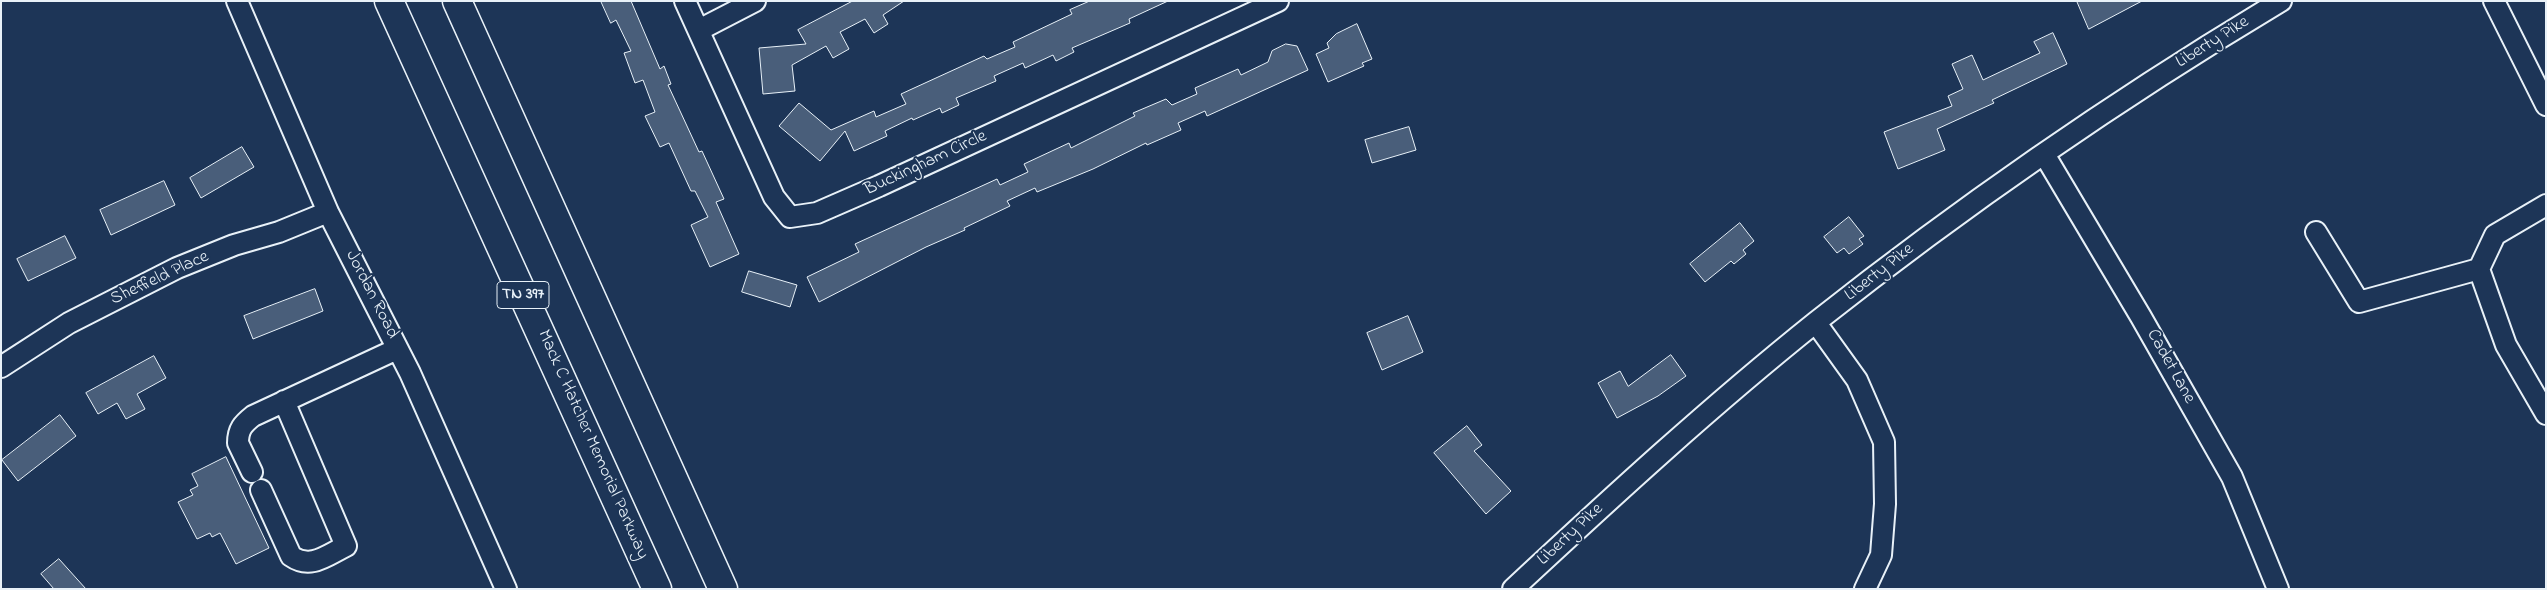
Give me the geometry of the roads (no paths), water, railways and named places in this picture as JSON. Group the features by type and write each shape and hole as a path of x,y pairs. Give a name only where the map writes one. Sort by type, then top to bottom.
{"highway":[{"name":"Mack C Hatcher Memorial Parkway","path":"389,1 656,589"},
{"path":"457,1 723,589"}],"street":[{"name":"Jordan Road","path":"237,1 328,212 397,348 506,589"},
{"name":"Buckingham Circle","path":"685,1 774,197 790,217 817,212 879,186 1278,1"},
{"path":"699,30 755,1"},
{"name":"Liberty Pike","path":"1513,589 1686,432 1816,323 1925,239 2044,154 2257,7 2281,1"},
{"path":"2494,1 2546,105"},
{"name":"Cadet Lane","path":"2044,154 2141,317 2232,478 2278,589"},
{"path":"2546,205 2495,235 2479,269 2506,345 2546,414"},
{"name":"Sheffield Place","path":"1,367 69,323 177,268 234,245 279,232 328,212"},
{"path":"2316,232 2359,302 2479,269"},
{"path":"1816,323 1857,380 1884,442 1885,504 1881,555 1865,589"},
{"path":"252,472 238,443 240,427 253,416 397,348"},
{"path":"261,490 291,556 298,561 310,563 346,546 284,401"}]}
